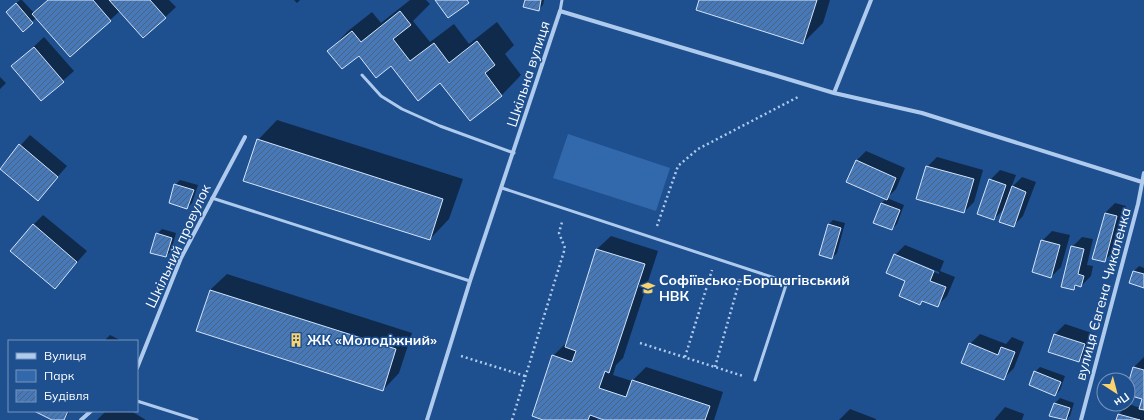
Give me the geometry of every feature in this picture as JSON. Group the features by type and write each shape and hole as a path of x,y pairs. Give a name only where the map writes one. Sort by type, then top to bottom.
{"street":[{"path":"834,93 871,0"},
{"name":"Шкільна вулиця","path":"427,420 470,282 560,11 834,93 922,112 1142,182"},
{"name":"Шкільний провулок","path":"138,366 181,258 245,137"},
{"name":"вулиця Євгена Чикаленка","path":"1081,420 1138,204 1144,173"},
{"path":"82,420 90,412"}],"lane":[{"path":"560,11 562,0"},
{"path":"362,75 381,96 402,109 440,126 514,153"},
{"path":"502,188 786,282 755,380"},
{"path":"212,198 470,282"},
{"path":"138,401 197,420"}],"path":[{"path":"653,237 678,166 698,148 800,96 803,84"},
{"path":"512,420 565,248 559,233 565,208"},
{"path":"685,358 716,258"},
{"path":"715,367 743,267"},
{"path":"640,343 755,380"},
{"path":"449,352 525,376"}],"green space":[{"path":"568,134 670,168 656,211 553,178"}],"building":[{"path":"48,0 93,0 111,21 70,57 32,14"},
{"path":"109,0 150,0 166,18 143,38"},
{"path":"435,0 467,0 469,3 448,18"},
{"path":"525,0 541,0 539,11 523,7"},
{"path":"699,0 817,0 803,44 696,10"},
{"path":"16,3 33,23 23,32 6,12"},
{"path":"400,11 411,25 393,39 410,61 434,43 449,63 477,41 495,65 485,73 502,96 470,121 440,83 418,101 391,66 376,78 359,56 342,69 327,51 352,31 361,42"},
{"path":"34,47 64,82 41,101 11,66"},
{"path":"257,139 443,199 430,240 243,181"},
{"path":"19,144 58,177 38,201 0,169"},
{"path":"856,160 896,178 887,200 846,182"},
{"path":"926,166 974,179 964,213 916,199"},
{"path":"989,179 1006,185 994,220 977,214"},
{"path":"174,184 194,190 187,209 169,203"},
{"path":"1012,186 1026,192 1014,227 999,222"},
{"path":"881,203 900,210 892,230 873,223"},
{"path":"1105,213 1117,216 1105,262 1092,259"},
{"path":"33,224 77,262 55,289 10,251"},
{"path":"828,224 841,228 832,259 819,255"},
{"path":"156,233 172,238 166,257 150,253"},
{"path":"1041,240 1060,245 1051,278 1032,272"},
{"path":"1071,246 1084,249 1078,274 1084,276 1081,287 1075,285 1074,290 1061,287"},
{"path":"596,249 645,264 609,373 605,371 599,388 626,397 632,380 710,406 705,420 604,420 590,415 588,420 543,420 532,416 552,355 572,362 576,351 565,347"},
{"path":"894,254 934,271 930,281 946,287 938,307 922,301 920,305 899,296 905,281 886,273"},
{"path":"1133,271 1144,274 1144,288 1129,283"},
{"name":"ЖК «Молодіжний»","path":"210,290 396,349 383,391 196,331"},
{"path":"1054,334 1085,344 1079,362 1048,352"},
{"path":"969,343 998,355 1001,347 1015,352 1004,380 961,363"},
{"path":"1133,367 1144,370 1144,410 1139,409 1142,399 1136,397 1136,372 1132,372"},
{"path":"1034,371 1061,382 1055,396 1029,385"},
{"path":"1054,403 1070,408 1066,420 1049,416"},
{"path":"36,412 68,412 64,420 52,420"},
{"path":"1118,414 1140,420 1116,420"}],"place":[{"name":"Софіївсько-Борщагівський НВК","path":"648,288"},
{"name":"ЖК «Молодіжний»","path":"296,340"}]}
